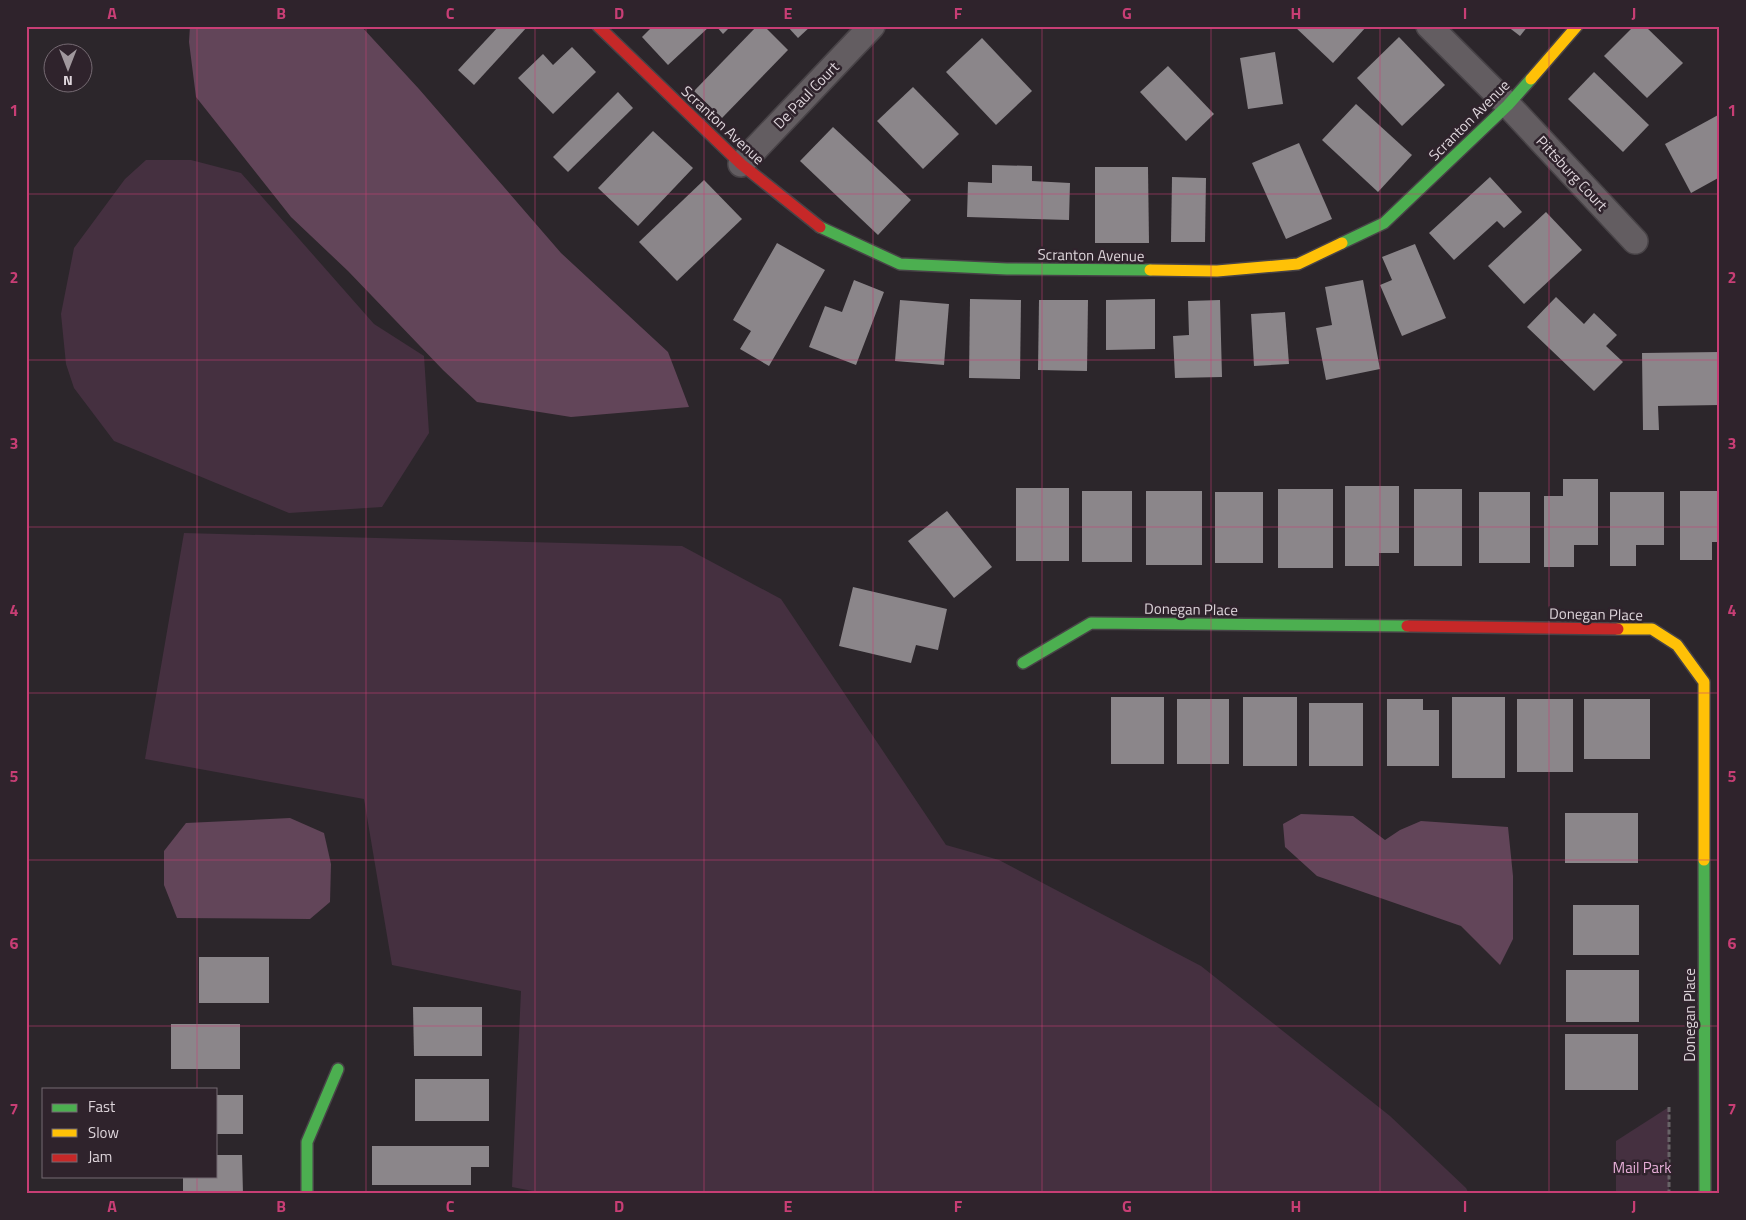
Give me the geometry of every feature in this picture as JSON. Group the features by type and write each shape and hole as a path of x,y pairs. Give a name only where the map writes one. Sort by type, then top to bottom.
{"street":[{"name":"Scranton Avenue","path":"598,26 741,164 814,224 900,264 1007,269 1217,271 1298,264 1384,223 1508,105 1577,26"},
{"name":"De Paul Court","path":"741,164 872,26"},
{"name":"Pittsburg Court","path":"1429,26 1508,105 1635,241"},
{"name":"Donegan Place","path":"1023,663 1091,623 1652,629 1677,645 1704,682 1712,1072 1705,1194"},
{"path":"307,1194 306,1142 338,1069"}],"path":[{"path":"1669,1107 1669,1194"}],"green space":[{"path":"146,160 191,160 241,173 374,324 424,356 429,433 382,507 289,513 114,441 74,388 66,364 61,314 74,248 125,179"},
{"path":"184,533 682,546 781,599 946,845 999,860 1201,966 1390,1116 1466,1188 1469,1194 548,1194 512,1187 521,991 392,965 364,799 145,759"},
{"name":"Mail Park","path":"1669,1107 1669,1194 1616,1194 1616,1141"}],"shaded area":[{"path":"190,26 361,26 419,89 561,253 668,352 689,407 571,417 477,402 443,370 348,271 291,217 196,97 189,42"},
{"path":"1301,814 1353,816 1385,840 1400,830 1421,821 1508,827 1513,876 1513,939 1500,965 1461,926 1317,876 1285,847 1283,824"},
{"path":"290,818 324,833 331,864 330,902 310,919 177,918 164,885 164,851 186,823"}],"building":[{"path":"499,26 528,26 474,85 458,70"},
{"path":"653,26 710,26 668,65 642,37"},
{"path":"716,26 731,26 723,34"},
{"path":"757,26 764,26 788,50 722,118 694,91"},
{"path":"787,26 811,26 798,38"},
{"path":"1294,26 1367,26 1333,63"},
{"path":"1507,26 1528,26 1520,36"},
{"path":"1634,26 1645,26 1683,63 1647,98 1604,56"},
{"path":"1399,37 1445,85 1402,126 1357,78"},
{"path":"982,38 1032,91 996,125 946,72"},
{"path":"572,47 596,72 553,114 518,78 543,54 553,65"},
{"path":"1275,52 1283,104 1248,109 1240,58"},
{"path":"1168,66 1214,114 1186,141 1140,92"},
{"path":"1594,72 1649,125 1623,152 1568,99"},
{"path":"913,87 959,134 923,169 877,121"},
{"path":"618,92 633,108 568,172 553,157"},
{"path":"1356,104 1412,155 1378,192 1322,140"},
{"path":"1720,114 1720,177 1691,193 1665,144"},
{"path":"833,127 911,200 878,235 800,161"},
{"path":"653,131 693,168 638,226 598,188"},
{"path":"1299,143 1332,219 1286,239 1252,163"},
{"path":"992,165 1032,166 1032,181 1070,183 1069,220 967,217 968,182 992,183"},
{"path":"1095,167 1148,167 1149,243 1095,243"},
{"path":"1172,177 1206,178 1205,242 1171,242"},
{"path":"1490,177 1522,212 1504,228 1497,221 1454,260 1429,233"},
{"path":"704,180 742,219 677,281 639,242"},
{"path":"1546,212 1582,250 1524,304 1488,266"},
{"path":"777,243 825,270 769,366 740,349 751,331 733,320"},
{"path":"1415,244 1446,318 1402,336 1380,285 1392,280 1382,257"},
{"path":"854,280 884,292 856,365 809,347 825,306 842,312"},
{"path":"1363,280 1380,369 1326,380 1316,328 1332,325 1325,287"},
{"path":"1556,297 1584,324 1594,313 1617,335 1606,346 1623,362 1594,391 1527,327"},
{"path":"970,299 1021,300 1020,379 969,378"},
{"path":"1155,299 1155,349 1106,350 1106,300"},
{"path":"900,300 949,304 944,365 895,361"},
{"path":"1039,300 1088,300 1087,371 1038,370"},
{"path":"1220,300 1222,377 1175,378 1173,336 1189,335 1188,301"},
{"path":"1285,312 1289,364 1254,366 1251,314"},
{"path":"1720,352 1720,405 1658,406 1659,430 1643,430 1642,353"},
{"path":"1563,479 1598,479 1598,545 1574,545 1574,567 1544,567 1544,496 1563,496"},
{"path":"1345,486 1399,486 1399,553 1379,553 1379,566 1345,566"},
{"path":"1016,488 1069,488 1069,561 1016,561"},
{"path":"1278,489 1333,489 1333,568 1278,568"},
{"path":"1414,489 1462,489 1462,566 1414,566"},
{"path":"1082,491 1132,491 1132,562 1082,562"},
{"path":"1146,491 1202,491 1202,565 1146,565"},
{"path":"1680,491 1720,491 1720,542 1712,542 1712,560 1680,560"},
{"path":"1215,492 1263,492 1263,563 1215,563"},
{"path":"1479,492 1530,492 1530,563 1479,563"},
{"path":"1610,492 1664,492 1664,545 1636,545 1636,566 1610,566"},
{"path":"947,511 992,567 954,598 908,541"},
{"path":"853,587 947,609 938,650 916,645 911,663 839,646"},
{"path":"1111,697 1164,697 1164,764 1111,764"},
{"path":"1243,697 1297,697 1297,766 1243,766"},
{"path":"1452,697 1505,697 1505,778 1452,778"},
{"path":"1177,699 1229,699 1229,764 1177,764"},
{"path":"1387,699 1423,699 1423,710 1439,710 1439,766 1387,766"},
{"path":"1517,699 1573,699 1573,772 1517,772"},
{"path":"1584,699 1650,699 1650,759 1584,759"},
{"path":"1309,703 1363,703 1363,766 1309,766"},
{"path":"1565,813 1638,813 1638,863 1565,863"},
{"path":"1573,905 1639,905 1639,955 1573,955"},
{"path":"199,957 269,957 269,1003 199,1003"},
{"path":"1566,970 1639,970 1639,1022 1566,1022"},
{"path":"413,1007 482,1007 482,1056 414,1056"},
{"path":"171,1024 240,1024 240,1069 171,1069"},
{"path":"1565,1034 1638,1034 1638,1090 1565,1090"},
{"path":"415,1079 489,1079 489,1121 415,1121"},
{"path":"218,1095 243,1095 243,1134 218,1134"},
{"path":"372,1146 489,1146 489,1167 471,1167 471,1185 372,1185"},
{"path":"218,1155 242,1155 243,1194 183,1194 183,1178 218,1178"}],"traffic: fast":[{"path":"1342,243 1384,223 1508,105 1531,79"},
{"path":"820,227 900,264 1007,269 1150,270"},
{"path":"1023,663 1091,623 1407,626"},
{"path":"1704,860 1705,1194"},
{"path":"307,1194 307,1142 338,1069"}],"traffic: slow":[{"path":"1531,79 1577,26"},
{"path":"1150,270 1217,271 1298,264 1342,243"},
{"path":"1618,629 1652,629 1677,645 1704,682 1704,860"}],"traffic: jam":[{"path":"598,26 741,164 820,227"},
{"path":"1407,626 1618,629"}]}
